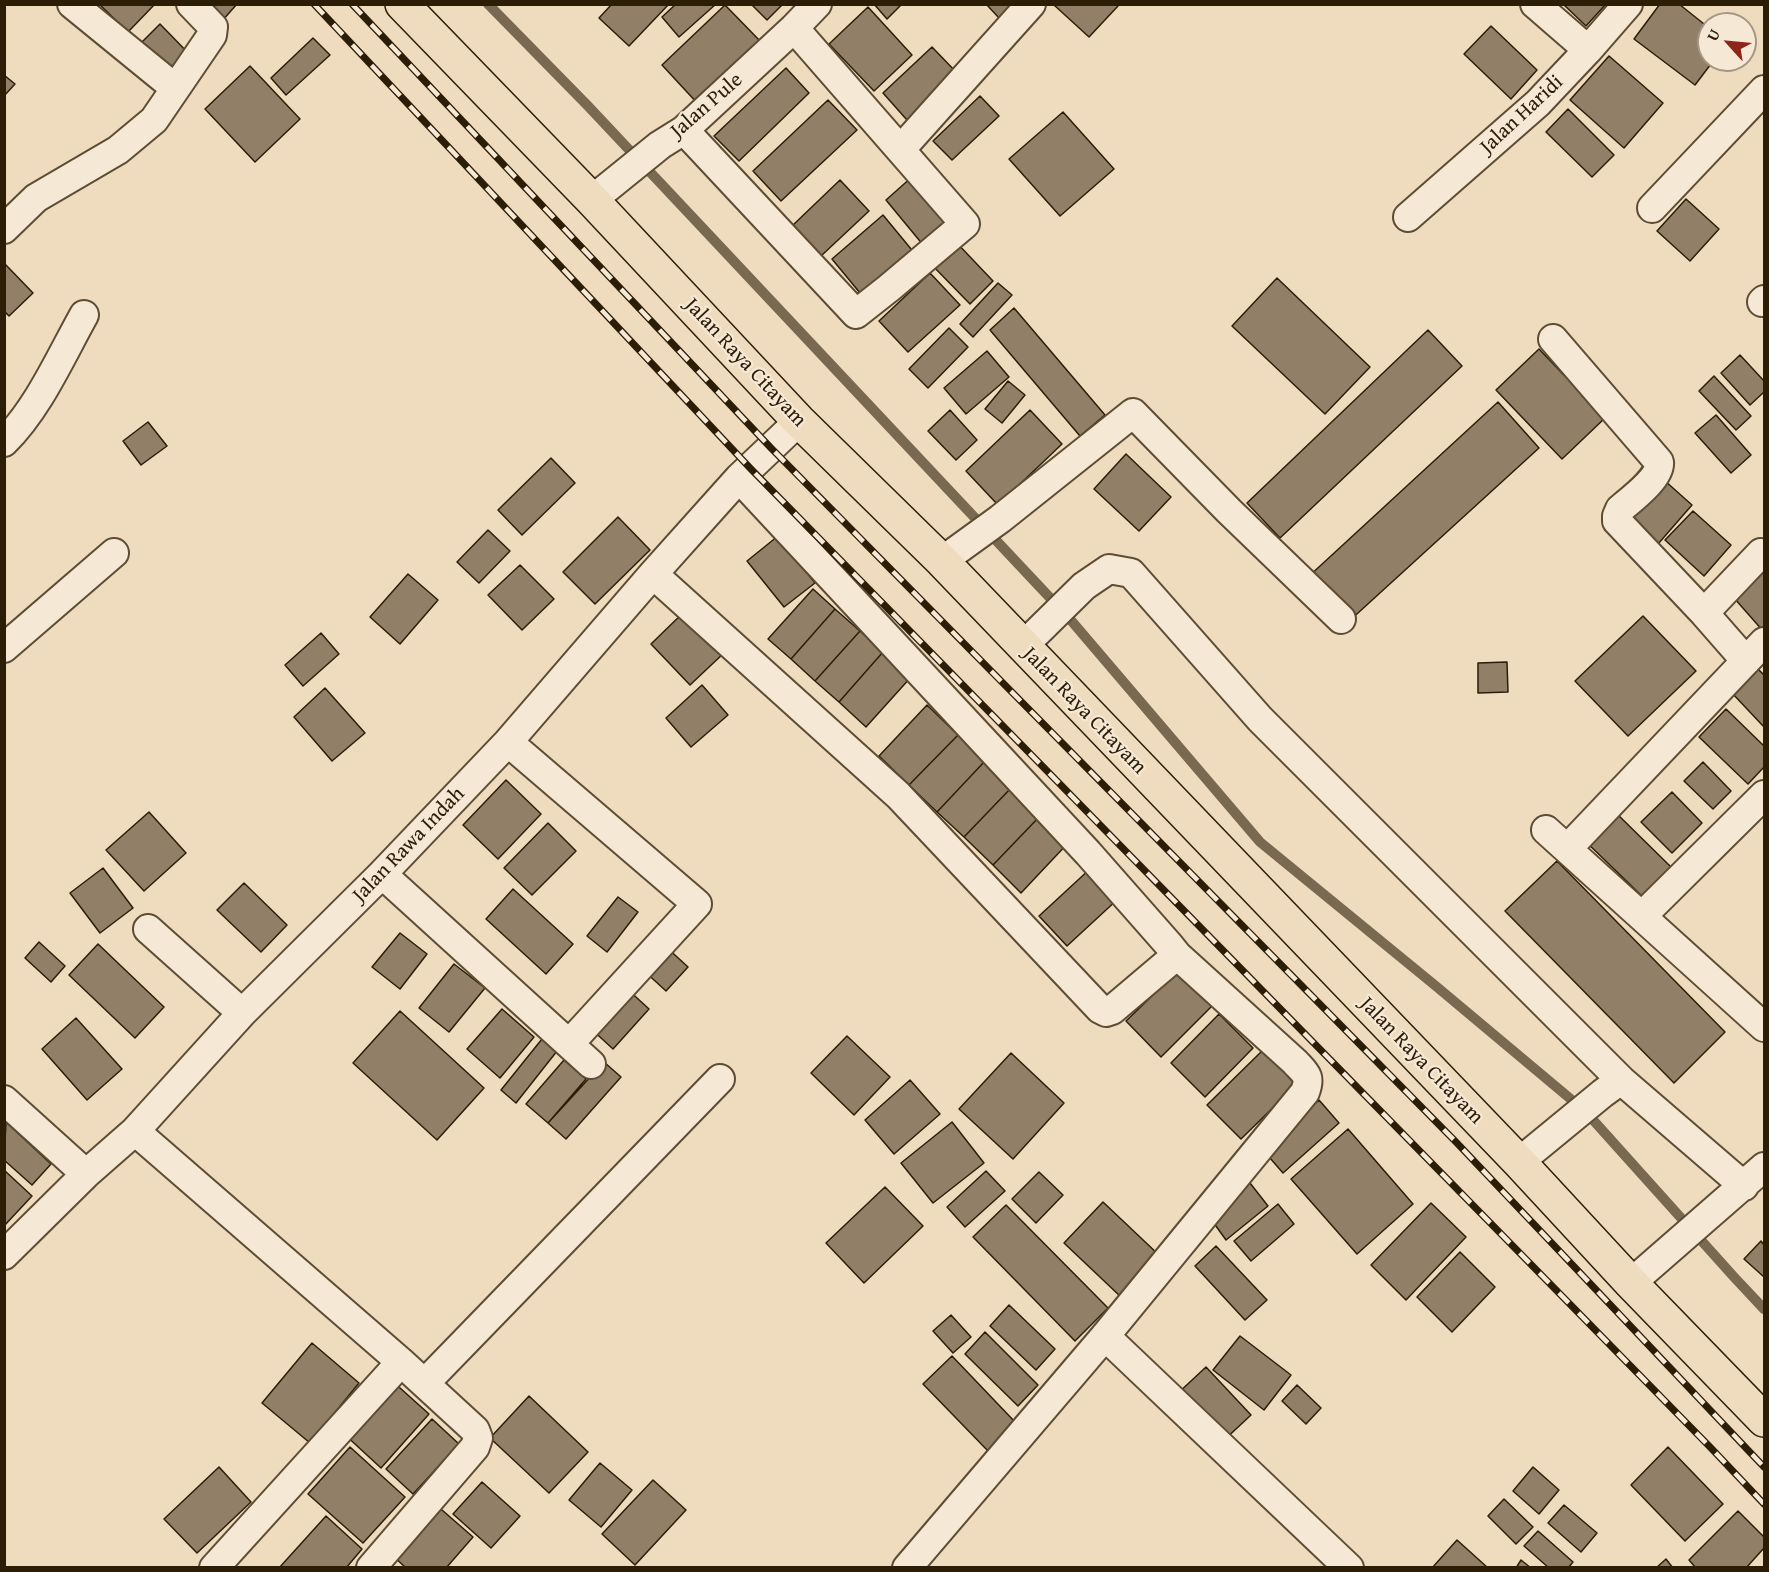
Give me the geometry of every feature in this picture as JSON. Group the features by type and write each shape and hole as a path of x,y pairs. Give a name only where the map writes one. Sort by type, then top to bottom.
{"main road":[{"name":"Jalan Raya Citayam","path":"402,4 592,200 799,421 942,561 1033,636 1631,1283 1764,1420"}],"street":[{"path":"72,4 175,88"},
{"path":"4,229 36,198 118,150 154,120 212,35 213,27 191,4"},
{"name":"Jalan Pule","path":"592,200 660,145 684,130 817,4"},
{"path":"901,149 1031,4"},
{"path":"1535,4 1588,50"},
{"name":"Jalan Haridi","path":"1408,217 1538,102 1628,4"},
{"path":"684,130 856,314 965,224 794,28"},
{"path":"1652,208 1764,90"},
{"path":"4,442 32,408 84,315"},
{"path":"1553,339 1659,462 1657,473 1620,508 1617,521 1704,613 1755,652 1568,848"},
{"path":"942,561 1000,519 1133,413 1229,511 1341,619"},
{"name":"Jalan Rawa Indah","path":"4,1255 86,1174 135,1131 242,1013 382,874 508,742 739,478 799,421"},
{"path":"739,478 1088,853 1177,955 1295,1062 1307,1075 1309,1081 1305,1092 1105,1336 907,1568"},
{"path":"4,648 114,553"},
{"path":"1704,613 1761,553"},
{"path":"1033,636 1084,586 1109,569 1131,573 1260,719 1612,1086 1744,1186"},
{"path":"653,574 898,795 1100,1009 1106,1012 1112,1010 1177,955"},
{"path":"508,742 697,904 569,1044"},
{"path":"1642,916 1764,795"},
{"path":"1546,830 1764,1027"},
{"path":"382,874 591,1064"},
{"path":"148,929 242,1013"},
{"path":"425,1383 720,1079"},
{"path":"1519,1162 1612,1086"},
{"path":"4,1100 86,1174"},
{"path":"135,1131 425,1383 475,1430 478,1437 475,1447 371,1568"},
{"path":"1631,1283 1764,1167"},
{"path":"1105,1336 1349,1568"},
{"path":"214,1568 401,1362"}],"building":[{"path":"99,4 155,4 128,32"},
{"path":"204,4 237,4 222,21"},
{"path":"612,4 669,4 629,46 599,18"},
{"path":"676,4 716,4 679,37 662,17"},
{"path":"751,4 783,4 767,20"},
{"path":"874,4 902,4 887,19"},
{"path":"986,4 1015,4 1000,19"},
{"path":"1116,4 1118,6 1089,37 1054,5"},
{"path":"1563,4 1606,4 1586,26"},
{"path":"1660,4 1679,4 1697,18 1697,72 1705,72 1695,85 1634,39"},
{"path":"725,5 763,44 699,105 662,65"},
{"path":"868,7 912,55 874,91 829,44"},
{"path":"160,24 193,58 175,75 142,42"},
{"path":"1491,26 1537,70 1511,99 1464,54"},
{"path":"313,38 330,55 286,95 271,78"},
{"path":"932,47 957,73 907,120 883,93"},
{"path":"1609,56 1663,103 1624,148 1570,100"},
{"path":"250,66 300,119 255,162 205,109"},
{"path":"786,68 809,93 739,161 714,136"},
{"path":"4,75 15,84 4,96"},
{"path":"980,96 999,116 952,160 933,141"},
{"path":"828,100 857,130 781,201 753,171"},
{"path":"1568,109 1614,155 1592,177 1546,132"},
{"path":"1063,112 1114,169 1060,216 1009,159"},
{"path":"913,176 951,223 924,246 886,200"},
{"path":"840,180 869,211 821,256 792,226"},
{"path":"1686,199 1719,229 1690,261 1657,231"},
{"path":"883,215 916,255 865,299 832,259"},
{"path":"954,240 993,281 970,304 930,263"},
{"path":"4,263 33,293 9,316 4,311"},
{"path":"930,273 960,305 908,352 879,321"},
{"path":"1277,278 1370,367 1325,414 1232,326"},
{"path":"998,283 1012,295 973,337 960,324"},
{"path":"1014,308 1105,415 1080,436 990,330"},
{"path":"949,328 968,347 928,388 909,369"},
{"path":"1428,330 1462,366 1280,538 1247,503"},
{"path":"1539,349 1605,418 1562,459 1496,390"},
{"path":"987,351 1009,377 966,414 944,388"},
{"path":"1740,355 1764,381 1764,392 1750,405 1721,373"},
{"path":"1714,376 1751,416 1736,430 1699,391"},
{"path":"1008,381 1025,395 1002,423 985,409"},
{"path":"1498,402 1539,448 1347,623 1307,578"},
{"path":"950,410 977,440 956,460 928,431"},
{"path":"1030,410 1062,444 998,505 966,471"},
{"path":"1716,415 1751,455 1731,473 1695,433"},
{"path":"148,422 167,446 141,465 123,441"},
{"path":"1126,454 1171,497 1139,531 1094,489"},
{"path":"551,458 575,483 522,535 498,510"},
{"path":"1664,480 1692,505 1658,544 1630,519"},
{"path":"1693,511 1731,545 1704,576 1665,540"},
{"path":"618,517 650,550 595,604 563,572"},
{"path":"488,530 510,551 479,583 457,562"},
{"path":"778,536 815,583 784,607 747,561"},
{"path":"1755,564 1764,574 1764,632 1727,590"},
{"path":"520,565 554,599 522,630 488,595"},
{"path":"408,574 438,600 400,644 370,617"},
{"path":"813,589 835,609 791,659 768,639"},
{"path":"835,609 860,631 815,681 791,659"},
{"path":"686,610 725,652 690,685 651,644"},
{"path":"1643,616 1696,671 1628,736 1575,681"},
{"path":"860,631 883,652 839,702 815,681"},
{"path":"321,633 339,654 303,686 285,665"},
{"path":"883,652 911,677 866,727 839,702"},
{"path":"1507,662 1508,692 1478,693 1478,663"},
{"path":"1757,668 1764,675 1764,727 1732,693"},
{"path":"702,685 728,715 691,747 666,718"},
{"path":"325,688 365,733 332,761 294,717"},
{"path":"927,705 958,735 909,785 879,756"},
{"path":"1726,709 1764,746 1764,767 1748,784 1699,737"},
{"path":"958,735 985,761 937,812 909,785"},
{"path":"985,761 1012,787 964,837 937,812"},
{"path":"1703,762 1731,791 1713,809 1684,781"},
{"path":"506,780 541,814 498,859 463,825"},
{"path":"1012,787 1041,815 993,865 964,837"},
{"path":"1672,792 1702,823 1672,853 1641,822"},
{"path":"1611,808 1672,868 1644,898 1582,838"},
{"path":"149,812 186,853 144,891 106,850"},
{"path":"1041,815 1069,842 1021,893 993,865"},
{"path":"548,823 576,851 532,895 504,868"},
{"path":"1557,861 1725,1032 1674,1083 1505,911"},
{"path":"103,868 133,908 100,933 70,893"},
{"path":"1091,868 1119,898 1067,946 1039,916"},
{"path":"244,883 287,925 261,952 217,910"},
{"path":"513,889 573,944 546,974 486,919"},
{"path":"618,897 638,912 607,952 587,936"},
{"path":"400,933 427,954 400,989 372,967"},
{"path":"39,942 65,966 51,982 25,958"},
{"path":"98,944 164,1007 135,1038 69,975"},
{"path":"664,945 688,967 666,991 642,969"},
{"path":"454,964 485,988 449,1032 419,1008"},
{"path":"1180,969 1214,1004 1161,1057 1126,1021"},
{"path":"625,987 649,1009 613,1049 588,1026"},
{"path":"502,1009 534,1037 500,1078 467,1049"},
{"path":"400,1011 484,1088 437,1140 353,1063"},
{"path":"1219,1014 1253,1048 1205,1097 1171,1063"},
{"path":"76,1018 122,1069 87,1100 42,1049"},
{"path":"546,1034 561,1046 516,1103 501,1090"},
{"path":"847,1036 890,1077 854,1115 811,1073"},
{"path":"1264,1049 1298,1083 1241,1139 1207,1105"},
{"path":"1011,1053 1064,1103 1013,1159 959,1109"},
{"path":"564,1060 586,1079 548,1123 526,1104"},
{"path":"604,1062 621,1077 566,1139 548,1123"},
{"path":"910,1080 940,1114 894,1154 865,1120"},
{"path":"1319,1100 1339,1123 1283,1173 1263,1150"},
{"path":"6,1122 51,1164 32,1185 4,1160"},
{"path":"952,1122 984,1163 933,1203 901,1163"},
{"path":"1348,1129 1413,1204 1357,1254 1291,1179"},
{"path":"4,1170 32,1196 4,1226"},
{"path":"986,1171 1005,1191 965,1227 947,1207"},
{"path":"1039,1172 1063,1195 1036,1223 1012,1199"},
{"path":"1250,1183 1268,1206 1226,1240 1208,1215"},
{"path":"885,1187 923,1226 864,1283 826,1243"},
{"path":"1103,1202 1160,1256 1121,1297 1064,1243"},
{"path":"1431,1203 1466,1237 1406,1300 1371,1265"},
{"path":"1278,1204 1294,1224 1251,1261 1234,1241"},
{"path":"1006,1205 1108,1308 1075,1341 973,1237"},
{"path":"1761,1241 1764,1245 1764,1277 1744,1259"},
{"path":"1216,1246 1267,1300 1245,1320 1195,1266"},
{"path":"1460,1252 1495,1287 1452,1332 1417,1297"},
{"path":"1009,1305 1055,1349 1036,1370 990,1326"},
{"path":"951,1315 971,1337 953,1353 933,1331"},
{"path":"985,1332 1038,1385 1018,1406 965,1354"},
{"path":"1240,1336 1291,1375 1264,1410 1213,1370"},
{"path":"312,1343 359,1383 310,1443 262,1403"},
{"path":"952,1356 1016,1423 988,1451 923,1384"},
{"path":"1206,1367 1251,1415 1221,1443 1176,1395"},
{"path":"390,1379 429,1414 381,1468 342,1432"},
{"path":"1297,1385 1321,1408 1306,1424 1282,1401"},
{"path":"529,1396 588,1452 549,1493 490,1438"},
{"path":"432,1419 459,1444 413,1494 386,1469"},
{"path":"350,1447 405,1497 363,1543 308,1494"},
{"path":"1668,1447 1723,1504 1685,1541 1631,1485"},
{"path":"600,1463 632,1490 601,1527 569,1500"},
{"path":"219,1467 251,1502 197,1553 164,1519"},
{"path":"1533,1467 1559,1490 1539,1514 1513,1491"},
{"path":"653,1480 686,1510 635,1565 602,1534"},
{"path":"482,1482 520,1516 491,1548 453,1514"},
{"path":"1504,1499 1533,1527 1516,1544 1488,1516"},
{"path":"434,1503 473,1537 446,1568 406,1568 390,1553"},
{"path":"1564,1505 1597,1533 1581,1552 1548,1523"},
{"path":"1738,1511 1764,1537 1764,1548 1746,1568 1696,1568 1689,1560"},
{"path":"326,1516 362,1549 346,1568 279,1568"},
{"path":"1538,1531 1573,1562 1568,1568 1549,1568 1524,1546"},
{"path":"1457,1540 1488,1568 1432,1568"},
{"path":"1666,1559 1673,1568 1656,1568"},
{"path":"1521,1560 1531,1568 1516,1568"}],"waterway":[{"path":"488,4 588,106 1069,618 1260,842 1585,1111 1764,1309"}],"railway":[{"path":"314,4 750,468 1764,1504"},
{"path":"352,4 771,448 1456,1142 1764,1467"}]}
